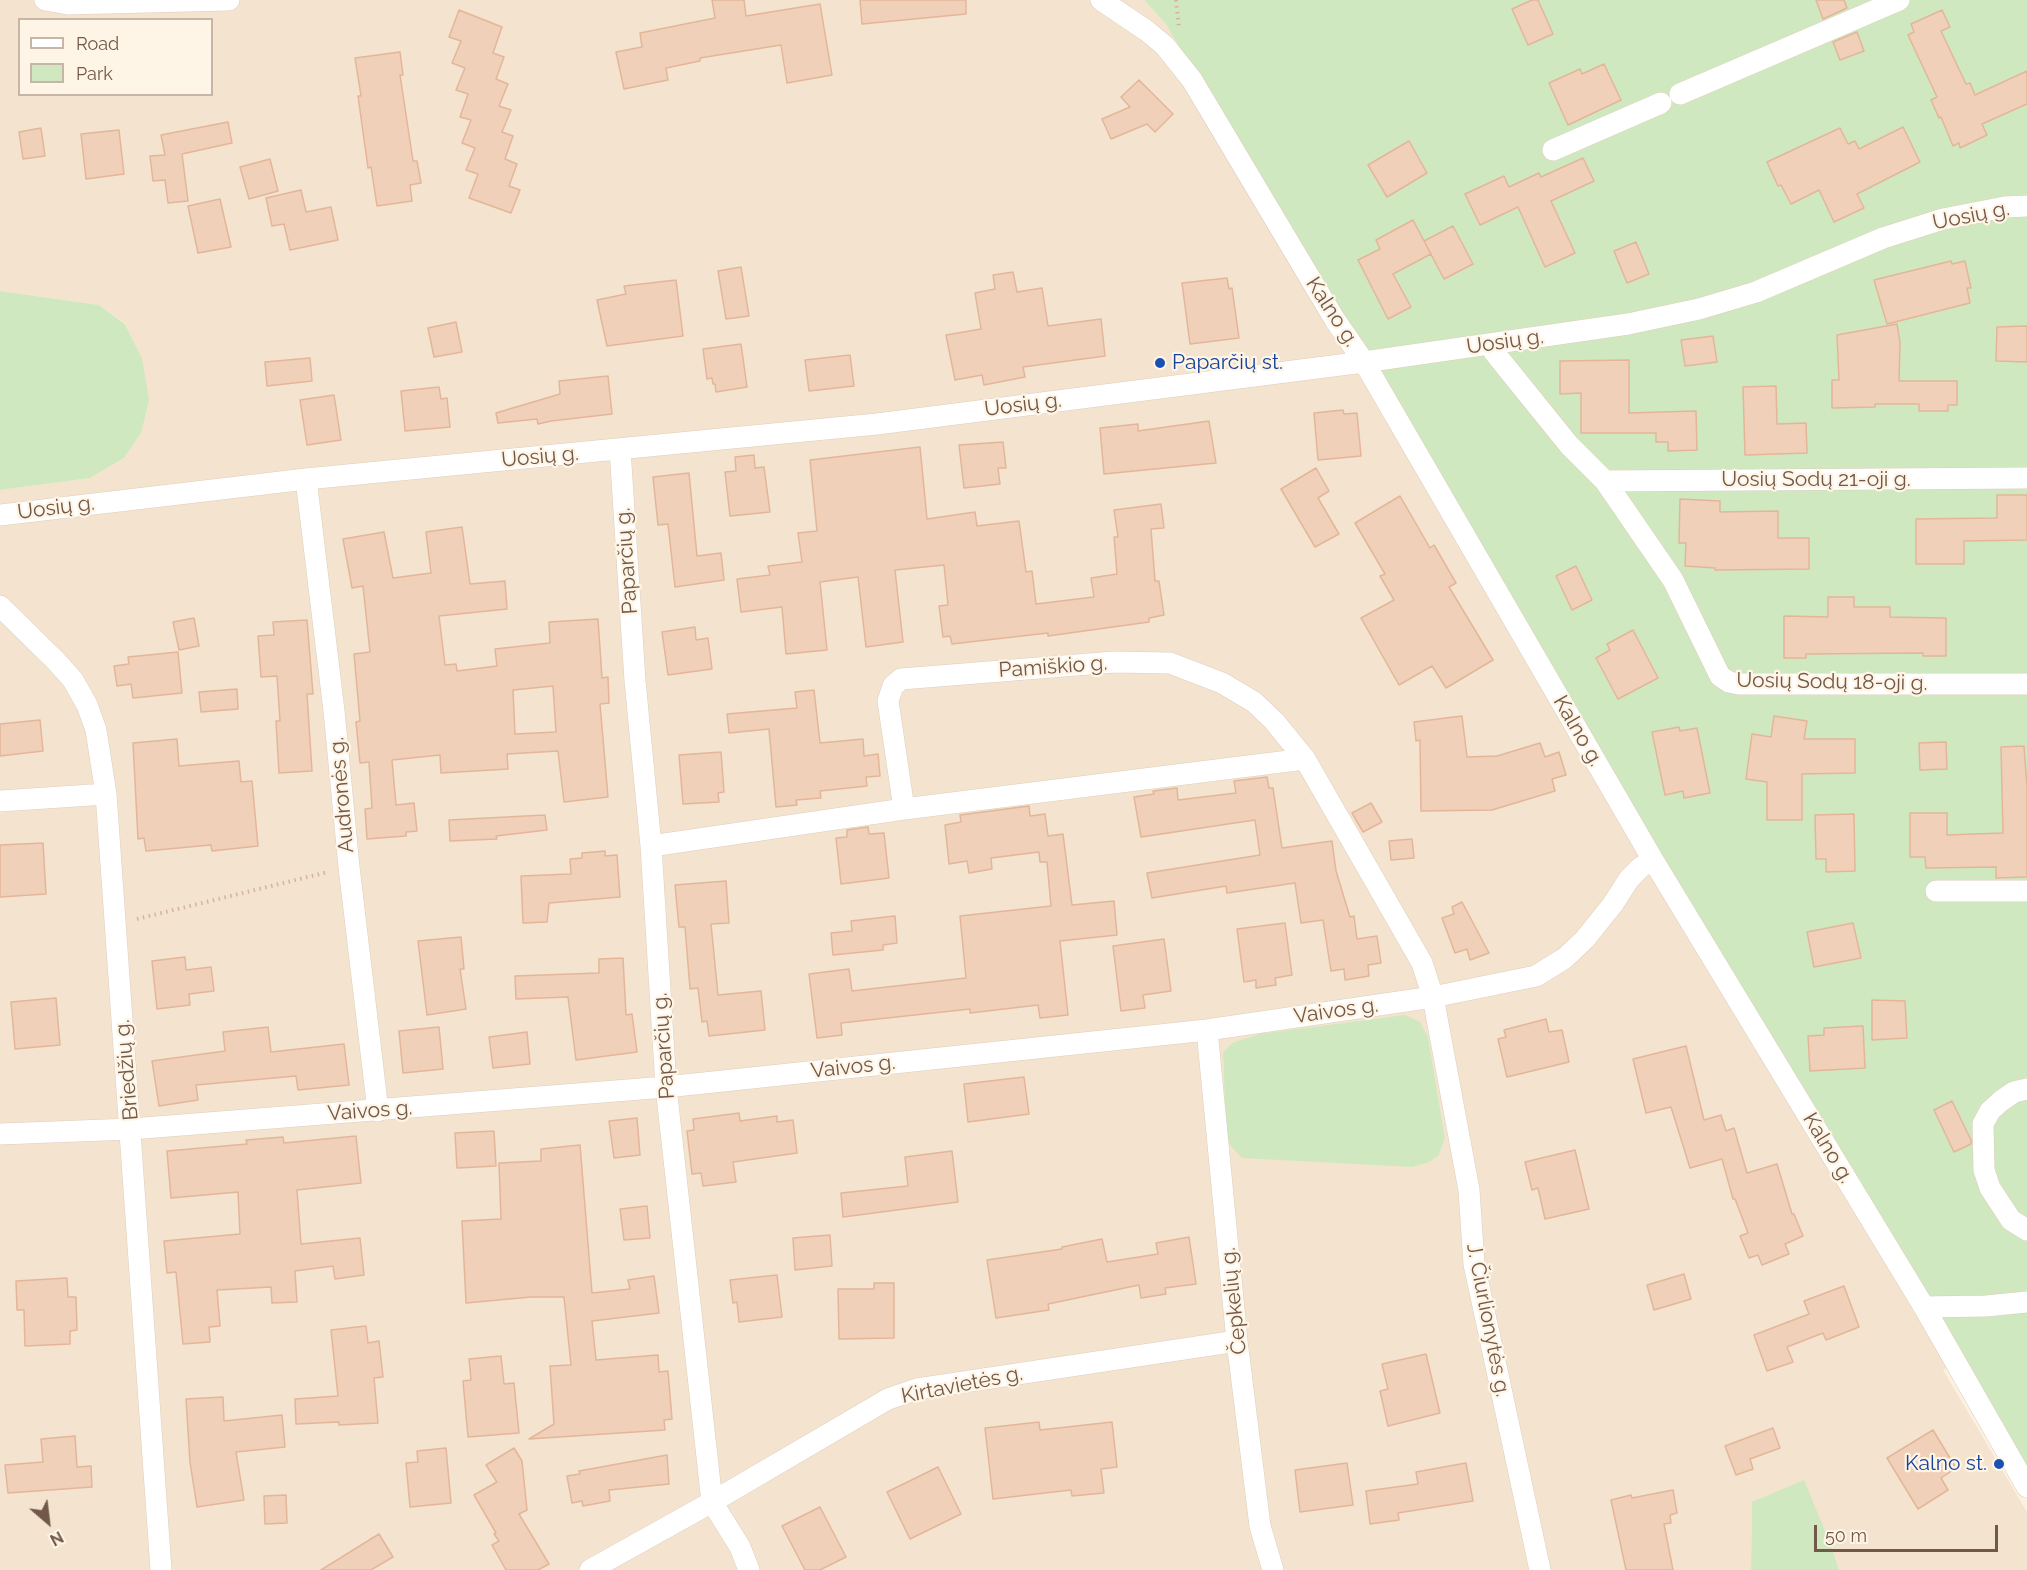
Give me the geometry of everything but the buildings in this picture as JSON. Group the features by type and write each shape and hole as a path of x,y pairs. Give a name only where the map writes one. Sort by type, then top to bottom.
{"street":[{"path":"45,0 68,4 229,0"},
{"name":"Kalno g.","path":"1101,0 1165,46 1192,80 1335,320 1364,362 1653,860 1924,1307 2027,1487"},
{"path":"1552,150 1671,99 1871,6 1899,0"},
{"name":"Uosių g.","path":"0,515 306,479 877,424 1364,362 1628,324 1699,309 1756,292 1883,238 1943,219 2005,207 2027,206"},
{"name":"Uosių Sodų 18-oji g.","path":"1493,344 1494,352 1569,445 1605,481 1673,580 1714,668 1729,682 1739,684 2027,684"},
{"name":"Paparčių g.","path":"620,449 635,669 651,846 666,1087 712,1503"},
{"name":"Uosių Sodų 21-oji g.","path":"1605,481 2027,478"},
{"name":"Audronės g.","path":"306,479 378,1111"},
{"name":"Briedžių g.","path":"0,606 73,680 87,705 96,730 106,794 161,1570"},
{"name":"Pamiškio g.","path":"904,809 888,701 893,686 902,679 1114,662 1170,663 1222,682 1254,702 1274,721 1305,759 1422,963 1433,997"},
{"path":"651,846 904,809 1305,759"},
{"path":"0,801 106,794"},
{"name":"Vaivos g.","path":"0,1134 131,1129 666,1087 1207,1030 1433,997 1536,976 1565,958 1585,939 1613,904 1629,879 1641,867 1653,860"},
{"path":"1936,891 2027,891"},
{"name":"J. Čiurlionytės g.","path":"1433,997 1468,1190 1474,1264 1540,1570"},
{"name":"Čepkelių g.","path":"1207,1030 1237,1341 1260,1526 1273,1570"},
{"path":"2027,1089 2014,1092 2001,1101 1990,1111 1983,1124 1984,1170 1990,1188 2012,1220 2027,1230"},
{"path":"1924,1307 1986,1306 2027,1302"},
{"name":"Kirtavietės g.","path":"712,1503 888,1399 917,1389 1237,1341"},
{"path":"590,1570 712,1503 740,1547 749,1570"}],"path":[{"path":"1176,0 1180,31"},
{"path":"115,925 349,867"}],"shaded area":[{"path":"0,0 1144,0 1166,24 1957,1363 1943,1370 2027,1512 2027,1570 1839,1570 1832,1548 1752,1502 1751,1570 0,1570 0,490 90,478 124,458 141,433 142,358 125,323 99,305 0,291","holes":["1420,1022 1428,1036 1445,1138 1439,1155 1430,1162 1413,1167 1226,1137 1223,1052 1232,1043"]}],"green space":[{"path":"1144,0 2027,0 2027,1497 1166,24"},
{"path":"0,291 99,305 125,324 142,358 149,400 141,433 124,458 90,478 0,490"},
{"path":"1405,1015 1420,1022 1428,1036 1445,1138 1439,1155 1430,1162 1413,1167 1242,1158 1231,1146 1226,1137 1223,1052 1232,1043 1260,1034"},
{"path":"1804,1480 1839,1570 1751,1570 1752,1502"}],"place":[{"name":"Paparčių st.","path":"1160,363"},
{"name":"Kalno st.","path":"1999,1464"}]}
